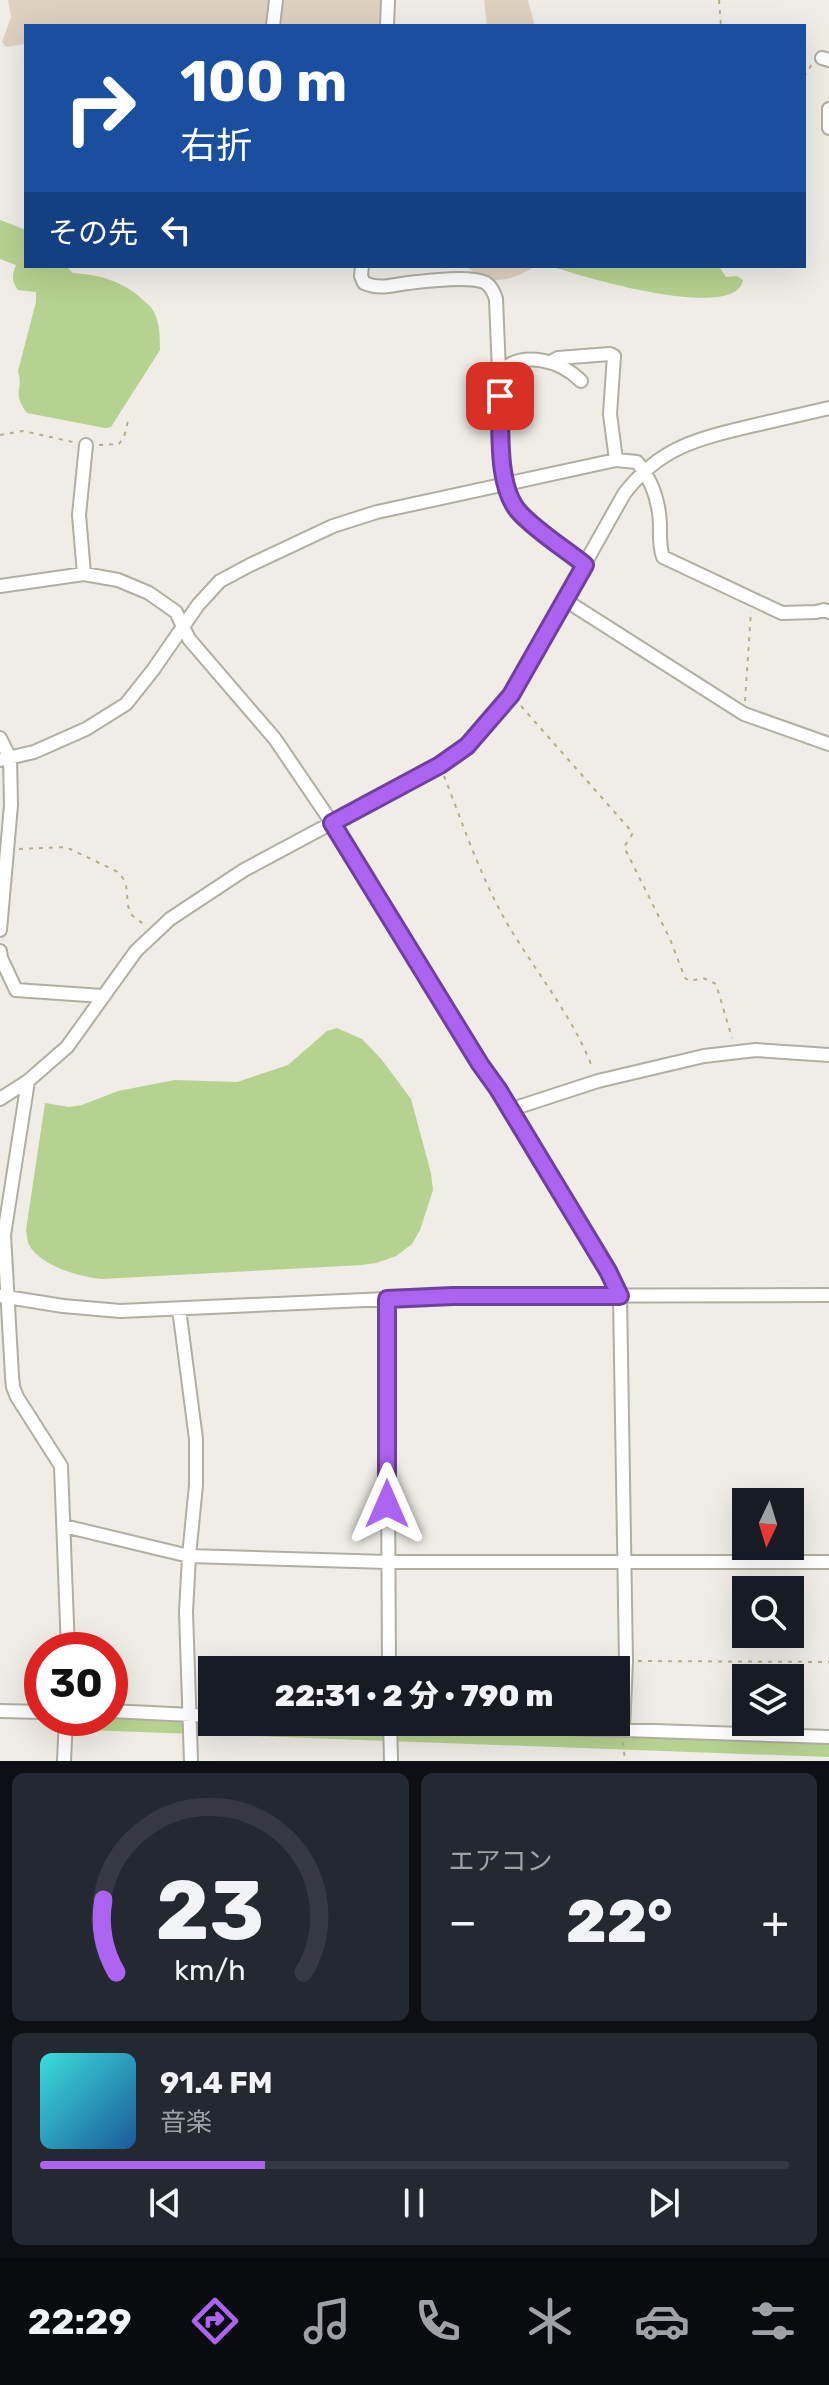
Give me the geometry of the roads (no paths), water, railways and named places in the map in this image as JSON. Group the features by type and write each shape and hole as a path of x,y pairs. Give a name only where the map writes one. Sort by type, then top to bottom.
{"street":[{"path":"273,24 276,0"},
{"path":"387,24 388,0"},
{"path":"829,109 829,128"},
{"path":"362,268 364,283 373,287 473,280 485,283 493,290 496,299 503,470 511,501 520,513 585,565"},
{"path":"551,362 558,358 614,356 610,414 616,460"},
{"path":"499,372 515,361 544,360 569,369 581,381"},
{"path":"0,1099 28,1081 67,1047 102,996 153,933 209,891 244,870 440,765 467,746 511,695 624,494 644,470 660,457 699,438 829,408"},
{"path":"84,574 79,515 86,445"},
{"path":"5,759 34,752 86,729 126,704 220,581 333,526 377,512 616,460 637,462 651,481 660,517 663,557 782,613 829,612"},
{"path":"0,586 84,574 118,580 149,593 176,612 189,639 275,739 332,823 608,1271 620,1296 626,1656"},
{"path":"565,600 744,714 829,744"},
{"path":"0,738 11,805 0,930"},
{"path":"0,951 16,990 102,996"},
{"path":"509,1110 598,1081 704,1056 756,1050 829,1055"},
{"path":"28,1081 4,1235 4,1297 13,1387 61,1466 67,1632"},
{"path":"4,1297 120,1311 453,1296 829,1295"},
{"path":"387,1299 389,1656"},
{"path":"179,1309 196,1439 196,1485 186,1612 191,1761"},
{"path":"64,1526 189,1556 387,1562 829,1562"},
{"path":"0,1711 24,1712"},
{"path":"128,1714 189,1722 198,1720"},
{"path":"630,1730 829,1737"},
{"path":"64,1761 65,1736"},
{"path":"390,1736 391,1761"}],"waterway":[{"path":"128,1720 829,1745"}]}
